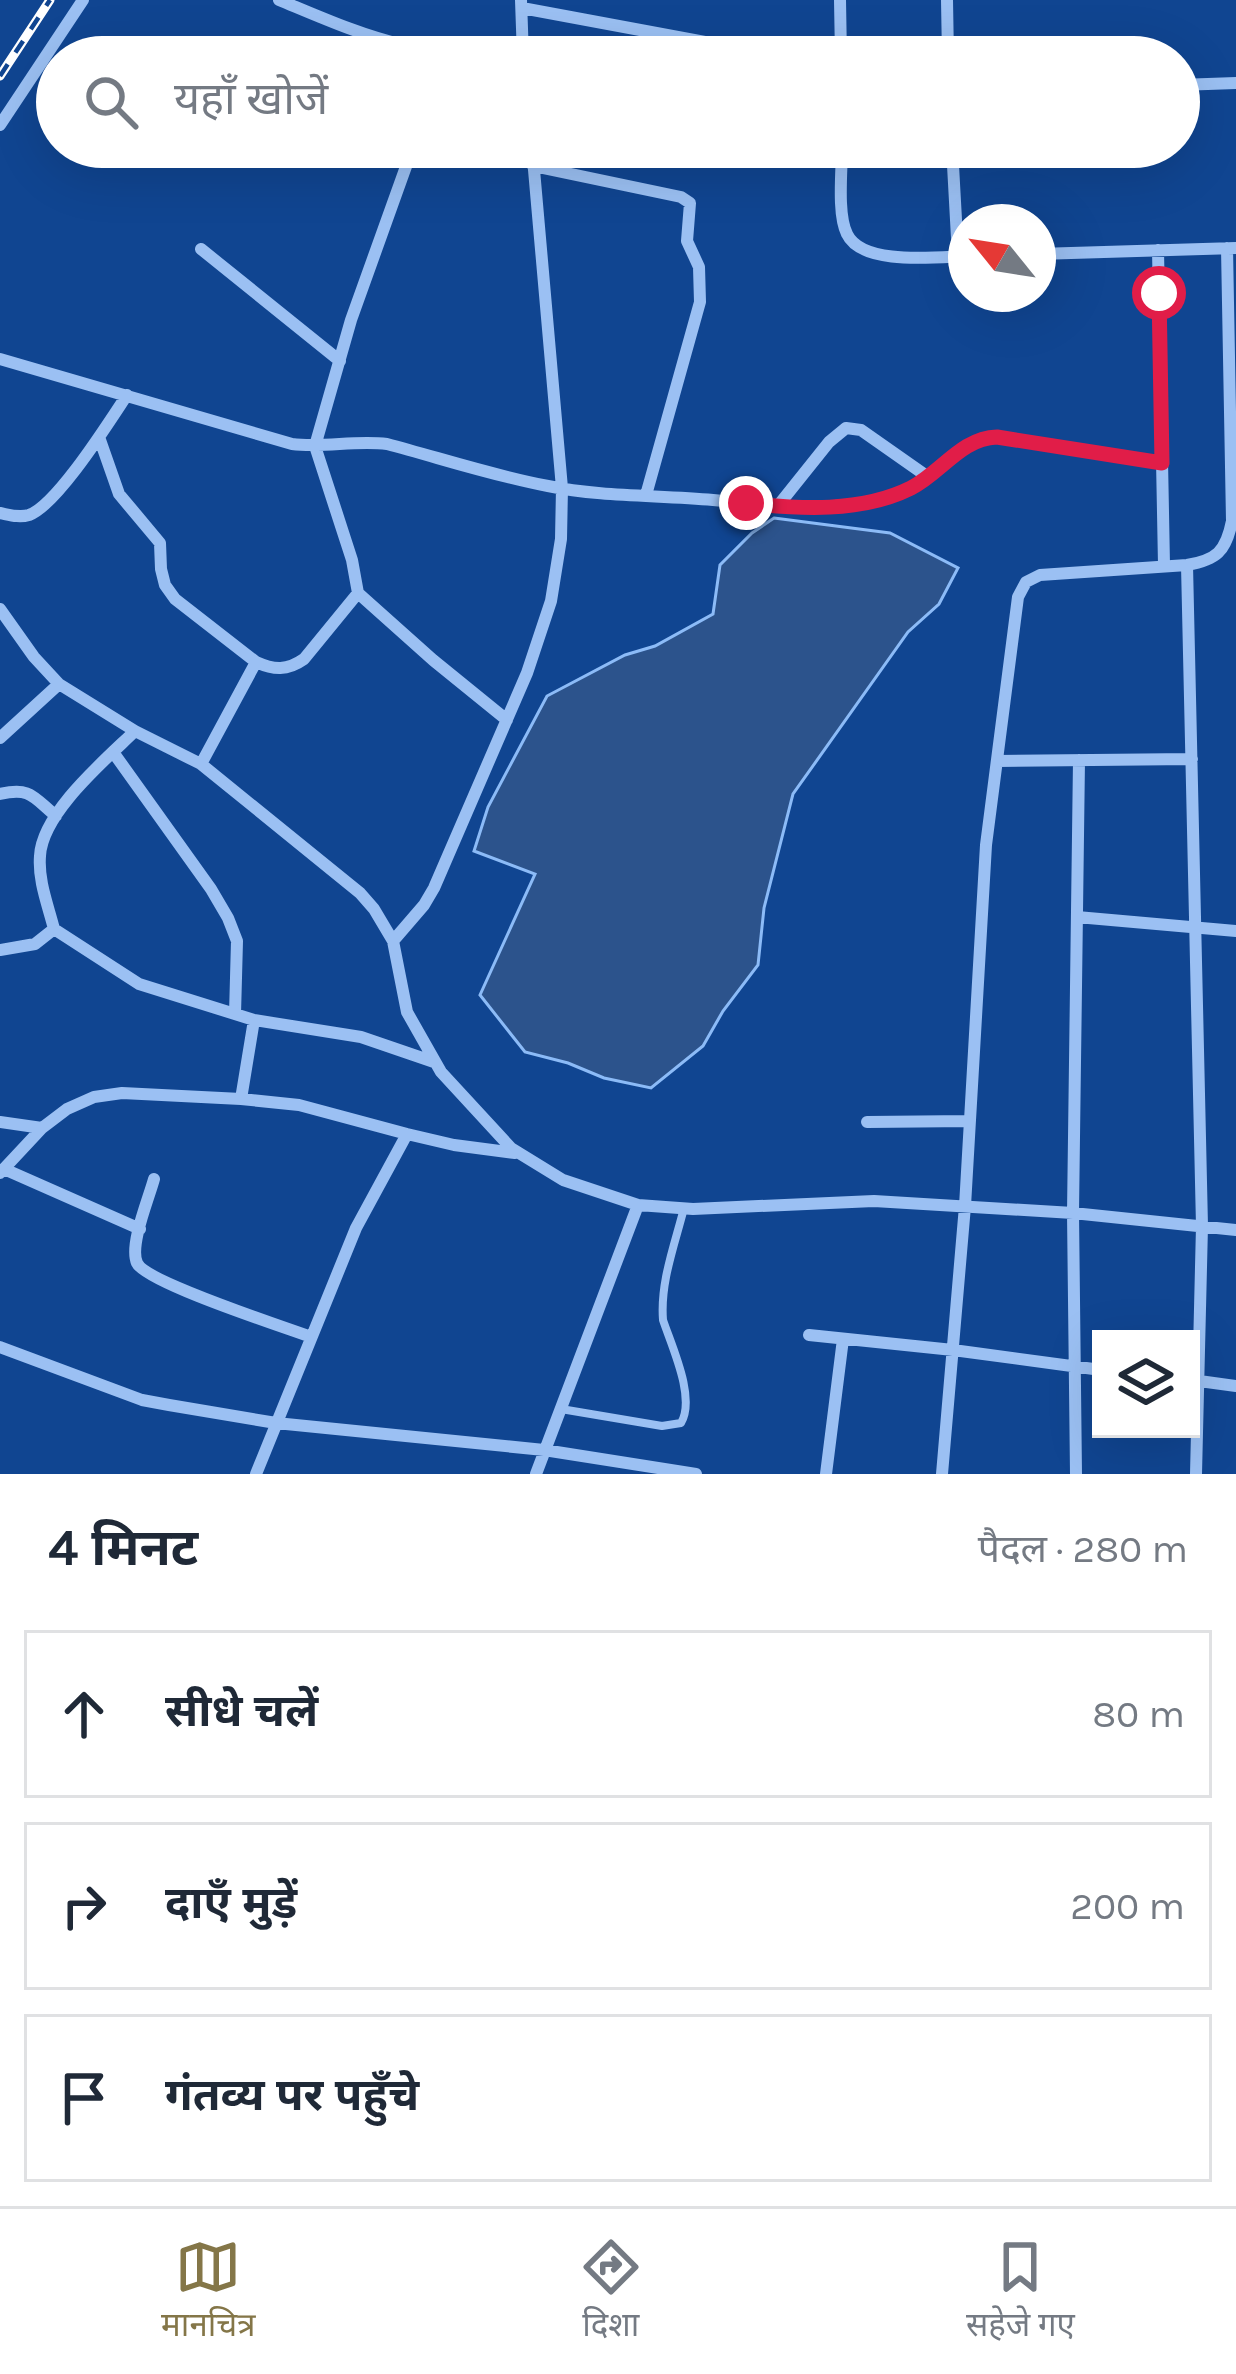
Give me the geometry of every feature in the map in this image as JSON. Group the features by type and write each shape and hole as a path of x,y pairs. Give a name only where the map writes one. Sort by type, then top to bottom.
{"street":[{"path":"59,36 83,0"},
{"path":"280,0 374,36"},
{"path":"840,0 841,36"},
{"path":"947,0 948,36"},
{"path":"522,36 521,2 653,36"},
{"path":"0,125 36,71"},
{"path":"1200,84 1236,82"},
{"path":"405,168 351,320 315,446 358,593 507,719"},
{"path":"393,941 434,888 527,673 551,601 561,539 562,488 533,168"},
{"path":"543,168 681,197 689,203 687,241 699,267 700,302 646,495"},
{"path":"843,168 847,236 858,246 874,254 948,256"},
{"path":"954,168 957,204"},
{"path":"942,1474 965,1206 986,845 1018,598 1025,582 1040,575 1210,561 1230,533 1232,521 1231,248 1056,253"},
{"path":"201,249 340,361"},
{"path":"1158,250 1164,565"},
{"path":"0,359 280,441 315,446 387,444 562,488 777,507 868,502 907,490 973,442 997,437 1162,463"},
{"path":"0,513 27,515 46,504 127,395"},
{"path":"777,507 846,428 861,430 928,477"},
{"path":"99,437 119,494 160,543 161,569 175,599 256,662 269,668 292,667 304,659 358,593"},
{"path":"1187,565 1202,1226 1197,1330"},
{"path":"0,609 59,684 134,731 201,764 360,892 393,941 407,1012 435,1062 511,1148 563,1180 638,1204 684,1208 874,1201 1073,1213 1236,1230"},
{"path":"201,764 256,662"},
{"path":"0,738 59,684"},
{"path":"134,731 46,832 40,874 53,929 140,984 254,1020 361,1037 435,1062"},
{"path":"113,752 228,918 238,941 235,1014"},
{"path":"998,761 1192,759"},
{"path":"1076,1474 1073,1213 1079,760"},
{"path":"0,794 27,791 56,816"},
{"path":"1077,917 1236,931"},
{"path":"0,950 34,944 53,929"},
{"path":"241,1099 254,1020"},
{"path":"140,1229 2,1171 42,1128 80,1101 108,1094 299,1105 454,1145 520,1154"},
{"path":"867,1121 970,1121"},
{"path":"0,1122 42,1128"},
{"path":"256,1474 356,1228 406,1134"},
{"path":"154,1179 135,1256 142,1270 311,1337"},
{"path":"536,1474 638,1204"},
{"path":"809,1335 1092,1369"},
{"path":"826,1474 842,1339"},
{"path":"0,1347 142,1400 275,1423 544,1450 696,1474"},
{"path":"1200,1382 1236,1386"},
{"path":"1195,1438 1196,1474"}],"lane":[{"path":"560,1409 662,1426 681,1423 686,1416 687,1400 662,1308 684,1208"}],"water":[{"path":"774,518 890,533 958,568 939,604 908,632 793,794 764,908 758,965 703,1046 651,1088 525,1052 480,995 535,874 474,851 488,807 547,696 713,614 720,565"}],"railway":[{"path":"0,76 50,0"}],"route":[{"path":"746,503 815,508 890,497 922,482 982,438 1162,463 1159,293"}]}
